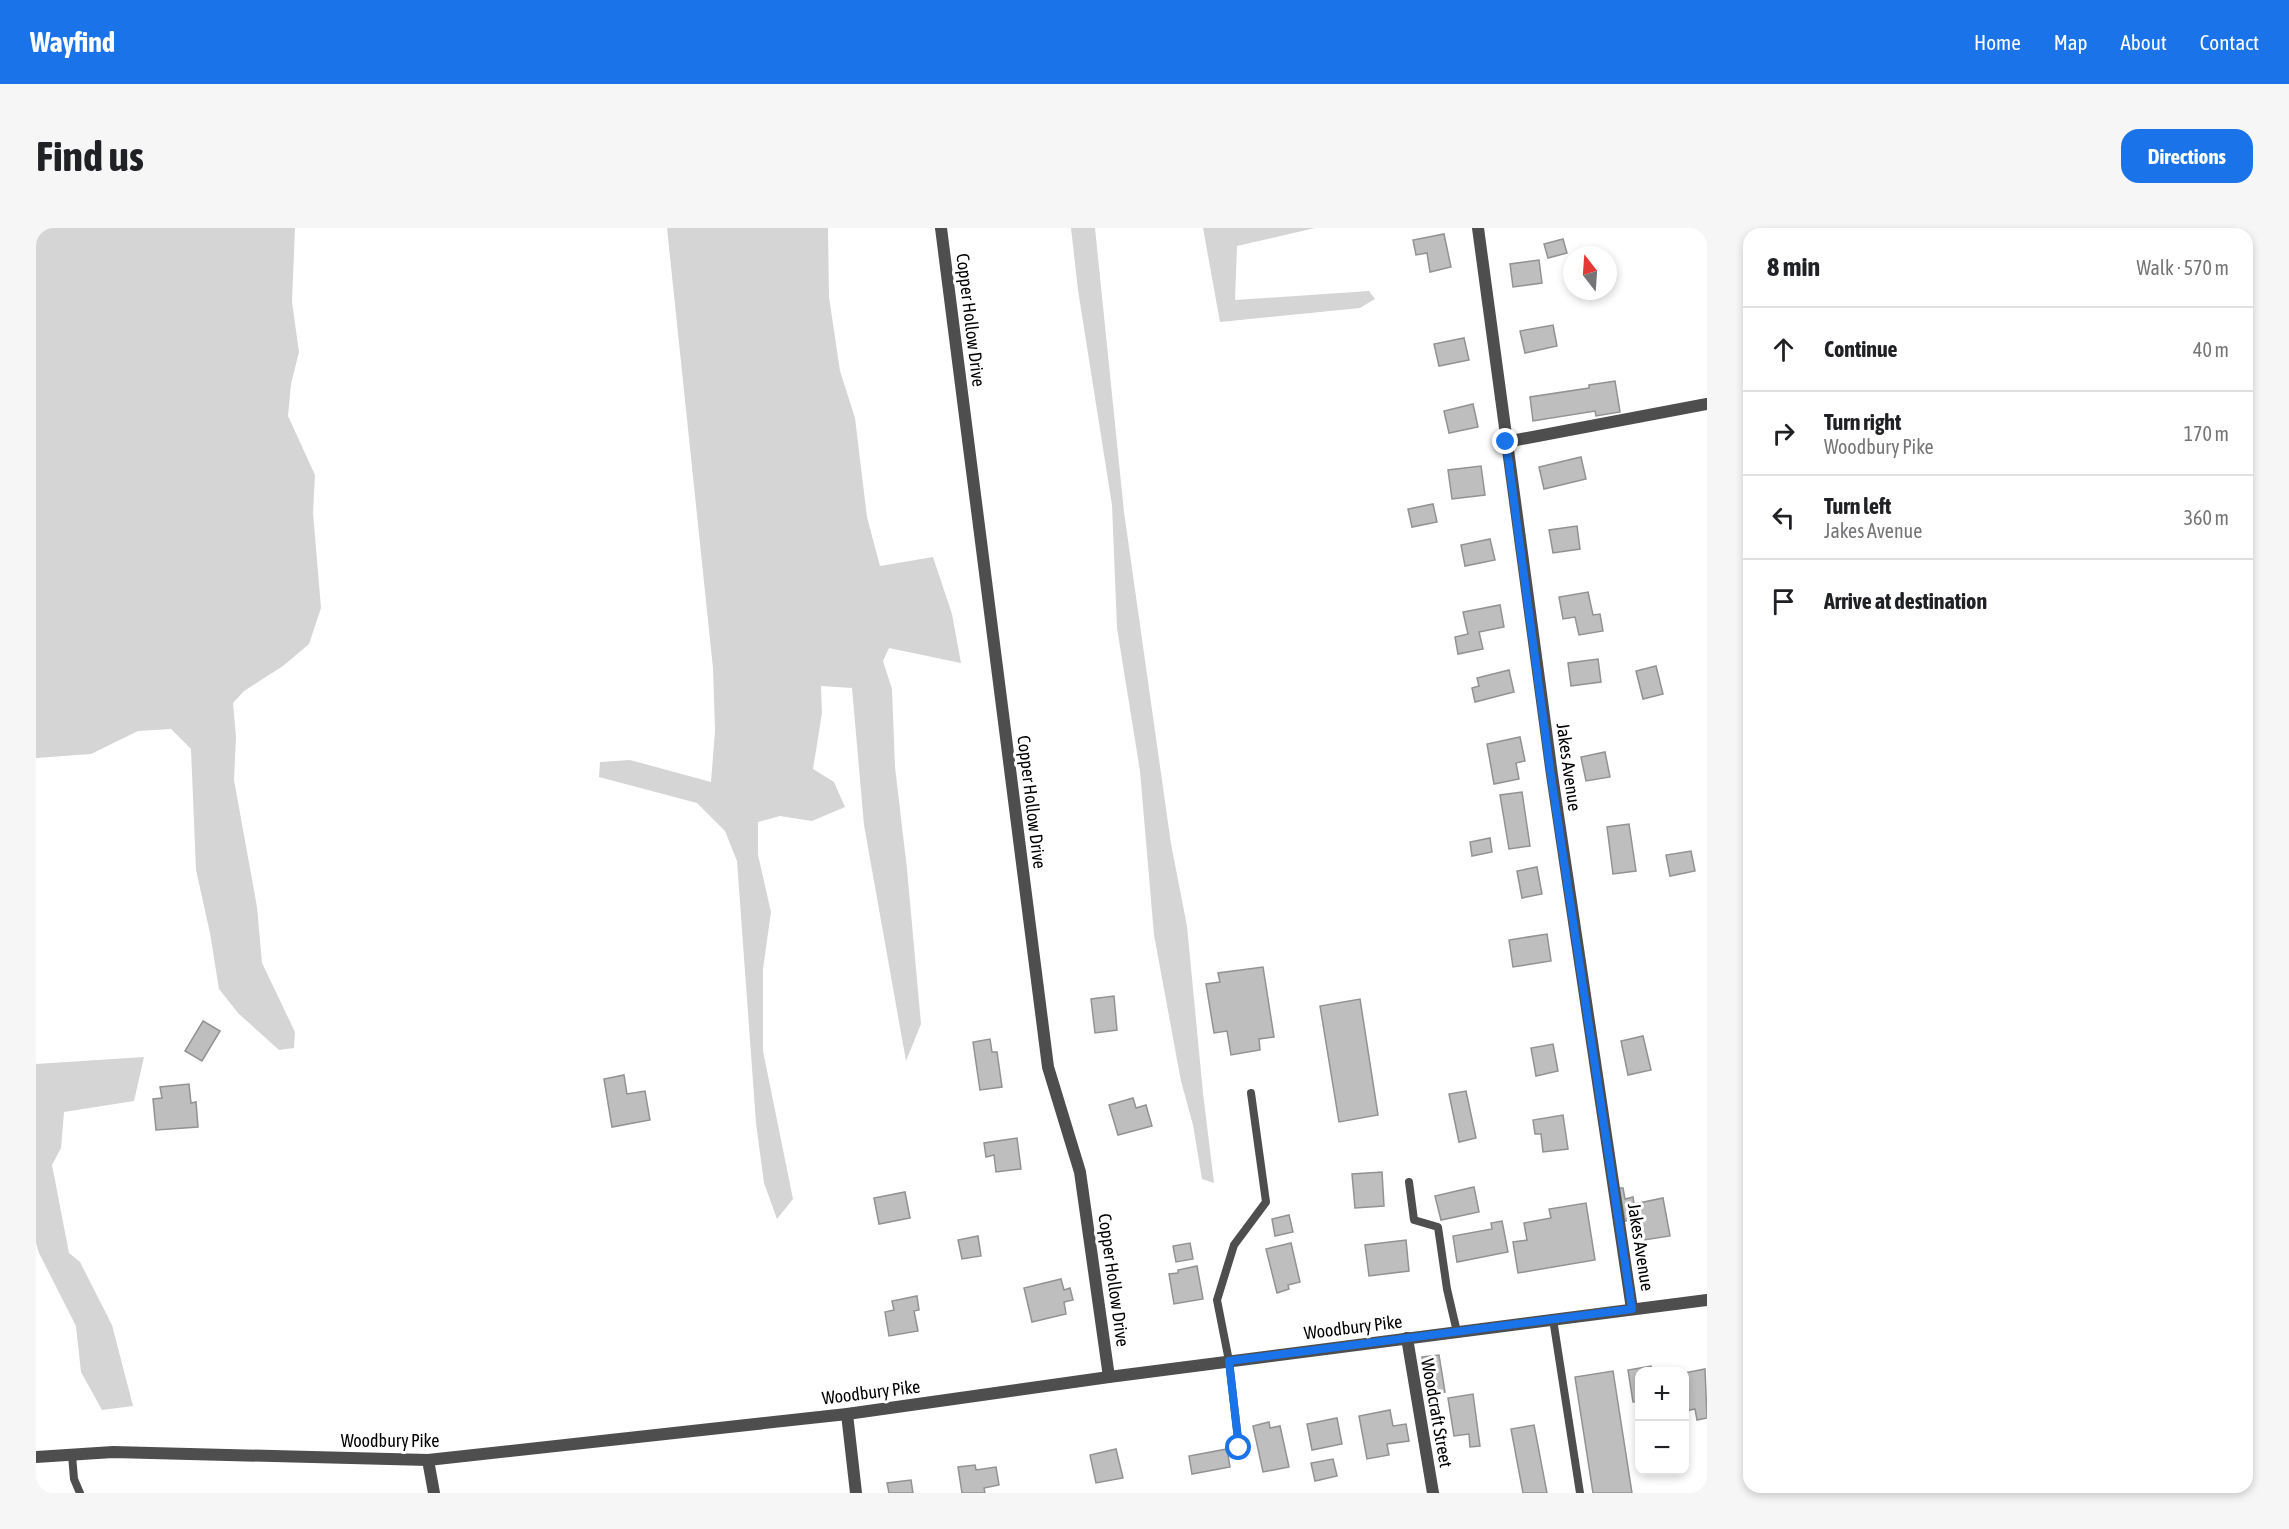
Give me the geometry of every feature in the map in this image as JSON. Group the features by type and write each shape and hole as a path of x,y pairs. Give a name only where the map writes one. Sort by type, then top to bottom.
{"street":[{"name":"Copper Hollow Drive","path":"941,228 1048,1067 1080,1172 1109,1377"},
{"name":"Jakes Avenue","path":"1478,228 1551,776 1632,1309"},
{"path":"1506,442 1707,404"},
{"name":"Woodbury Pike","path":"36,1457 113,1452 428,1460 847,1414 1229,1361 1707,1300"},
{"name":"Woodcraft Street","path":"1407,1338 1433,1493"},
{"path":"847,1414 856,1493"},
{"path":"428,1460 434,1493"}],"lane":[{"path":"1239,1448 1229,1361 1217,1300 1234,1245 1266,1202 1251,1092"},
{"path":"1409,1182 1414,1220 1437,1227 1446,1289 1457,1332"},
{"path":"1554,1319 1580,1493"},
{"path":"72,1455 74,1479 80,1493"}],"shaded area":[{"path":"36,228 295,228 292,302 299,352 291,384 288,416 315,475 313,513 321,608 309,644 283,666 244,691 233,703 236,737 234,780 257,907 262,963 295,1032 294,1048 279,1050 238,1013 219,989 196,870 191,749 171,729 138,731 91,754 36,758"},
{"path":"667,228 828,228 829,297 840,371 855,418 867,517 880,566 933,557 952,614 961,663 889,648 883,661 892,689 895,767 921,1024 906,1061 864,825 852,688 821,686 822,713 813,769 834,782 845,807 812,821 780,816 758,822 758,855 771,912 763,969 763,1051 793,1199 777,1219 764,1183 756,1123 737,861 725,831 697,803 599,777 600,762 630,760 711,782 715,731 713,668"},
{"path":"1071,228 1095,228 1124,512 1171,844 1187,926 1214,1183 1202,1179 1154,935 1140,771 1117,628 1112,505 1078,290"},
{"path":"1203,228 1315,228 1237,246 1235,300 1369,291 1375,299 1360,308 1220,322"},
{"path":"144,1057 134,1101 64,1112 61,1148 52,1165 69,1253 80,1262 112,1325 133,1406 102,1410 81,1372 76,1326 36,1243 36,1064"}],"building":[{"path":"1444,234 1451,267 1430,272 1427,253 1416,255 1413,240"},
{"path":"1563,239 1565,246 1563,246 1563,254 1548,258 1544,244"},
{"path":"1539,260 1542,283 1513,287 1510,264"},
{"path":"1553,325 1557,346 1525,353 1520,331"},
{"path":"1464,338 1469,360 1439,366 1434,344"},
{"path":"1615,381 1620,412 1596,416 1595,411 1533,421 1530,397 1589,388 1589,385"},
{"path":"1473,404 1478,427 1449,433 1444,411"},
{"path":"1581,457 1586,479 1544,489 1539,467"},
{"path":"1481,466 1485,495 1452,499 1448,470"},
{"path":"1433,504 1437,522 1412,527 1408,509"},
{"path":"1577,526 1580,549 1553,553 1549,530"},
{"path":"1490,539 1495,560 1465,566 1461,545"},
{"path":"1588,592 1593,615 1600,614 1603,631 1579,635 1575,617 1563,619 1559,597"},
{"path":"1500,605 1504,627 1479,632 1483,649 1458,654 1455,637 1468,634 1463,612"},
{"path":"1598,659 1601,682 1571,686 1568,663"},
{"path":"1656,666 1663,694 1643,699 1636,671"},
{"path":"1509,670 1514,692 1475,702 1472,688 1479,686 1477,678"},
{"path":"1520,737 1525,761 1516,763 1519,779 1494,784 1487,744"},
{"path":"1605,752 1610,777 1586,781 1581,757"},
{"path":"1522,792 1530,846 1509,849 1500,795"},
{"path":"1629,824 1636,871 1613,874 1607,827"},
{"path":"1490,838 1492,852 1472,856 1470,842"},
{"path":"1691,851 1695,871 1670,876 1666,855"},
{"path":"1537,867 1542,894 1522,898 1517,871"},
{"path":"1547,934 1551,961 1513,967 1509,940"},
{"path":"1263,967 1274,1037 1259,1039 1260,1050 1231,1055 1227,1031 1214,1033 1206,984 1220,982 1218,973"},
{"path":"1114,996 1117,1030 1095,1033 1091,999"},
{"path":"1360,999 1378,1115 1339,1122 1320,1006"},
{"path":"203,1021 220,1031 202,1061 185,1051"},
{"path":"1643,1036 1651,1070 1628,1075 1621,1041"},
{"path":"990,1039 992,1052 997,1052 1002,1087 980,1090 973,1042"},
{"path":"1553,1044 1558,1071 1536,1076 1531,1048"},
{"path":"624,1075 627,1094 645,1091 650,1120 612,1127 604,1079"},
{"path":"189,1084 191,1103 196,1102 198,1127 156,1130 153,1099 162,1098 160,1087"},
{"path":"1466,1091 1476,1138 1459,1142 1449,1094"},
{"path":"1133,1098 1136,1108 1146,1105 1152,1126 1118,1135 1109,1105"},
{"path":"1563,1115 1568,1149 1543,1152 1541,1134 1535,1134 1533,1120"},
{"path":"1017,1138 1021,1169 996,1172 994,1155 986,1157 984,1143"},
{"path":"1382,1172 1384,1206 1355,1208 1352,1174"},
{"path":"1474,1187 1479,1212 1441,1220 1435,1196"},
{"path":"1619,1188 1623,1188 1625,1199 1633,1197 1634,1204 1663,1198 1670,1236 1644,1240 1640,1218 1625,1221"},
{"path":"905,1192 910,1218 879,1224 874,1198"},
{"path":"1586,1203 1595,1260 1518,1273 1513,1242 1527,1240 1524,1223 1551,1218 1549,1209"},
{"path":"1289,1215 1293,1232 1275,1236 1272,1219"},
{"path":"1502,1221 1508,1252 1457,1262 1453,1236 1492,1229 1491,1223"},
{"path":"978,1236 981,1256 962,1259 958,1240"},
{"path":"1406,1240 1409,1271 1369,1276 1365,1245"},
{"path":"1190,1243 1193,1259 1176,1262 1173,1246"},
{"path":"1291,1243 1300,1282 1288,1285 1289,1289 1277,1293 1266,1249"},
{"path":"1197,1266 1203,1299 1174,1304 1169,1274"},
{"path":"1061,1279 1064,1290 1070,1288 1073,1300 1064,1302 1066,1314 1032,1322 1024,1288"},
{"path":"917,1296 919,1310 914,1311 918,1331 889,1336 885,1312 894,1310 892,1301"},
{"path":"1439,1355 1445,1392 1428,1394 1422,1357"},
{"path":"1635,1369 1635,1402 1633,1402 1628,1370"},
{"path":"1705,1369 1707,1418 1697,1420 1695,1409 1689,1410 1689,1372"},
{"path":"1613,1371 1632,1493 1593,1493 1575,1377"},
{"path":"1473,1394 1480,1446 1470,1447 1469,1434 1454,1436 1448,1398"},
{"path":"1390,1410 1393,1426 1406,1424 1409,1441 1387,1444 1389,1455 1367,1459 1359,1416"},
{"path":"1337,1418 1342,1444 1312,1450 1307,1424"},
{"path":"1269,1422 1270,1428 1280,1426 1289,1467 1263,1472 1253,1426"},
{"path":"1534,1425 1547,1493 1523,1493 1511,1429"},
{"path":"1116,1449 1123,1478 1096,1483 1090,1455"},
{"path":"1227,1449 1230,1467 1192,1474 1189,1456"},
{"path":"1333,1459 1337,1476 1315,1481 1311,1463"},
{"path":"975,1465 976,1470 996,1467 999,1485 984,1488 985,1493 962,1493 958,1467"},
{"path":"911,1480 913,1493 889,1493 887,1483"}],"route":[{"path":"1239,1448 1229,1361 1632,1309 1551,776 1506,442"}]}
